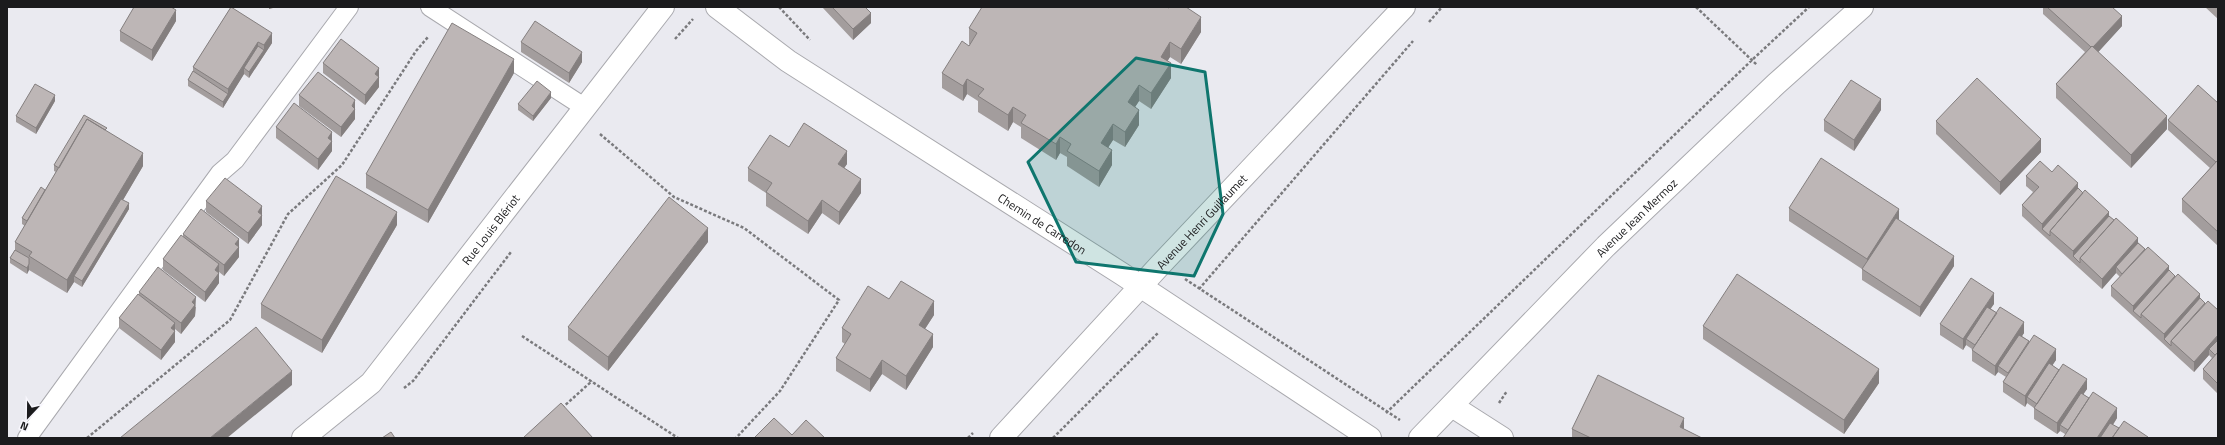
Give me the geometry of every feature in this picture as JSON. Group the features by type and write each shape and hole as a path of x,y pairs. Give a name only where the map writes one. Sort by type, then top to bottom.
{"street":[{"name":"Rue Louis Blériot","path":"303,438 371,383 663,7"},
{"name":"Chemin de Carredon","path":"717,7 788,61 1142,287 1367,436"},
{"name":"Avenue Henri Guillaumet","path":"1001,438 1404,7"},
{"name":"Avenue Jean Mermoz","path":"1420,438 1606,246 1776,84 1862,7"},
{"path":"1452,406 1502,438"}],"lane":[{"path":"27,438 220,173 235,160 349,7"},
{"path":"438,12 584,107"}],"path":[{"path":"1427,25 1442,7"},
{"path":"1696,7 1776,84"},
{"path":"1367,436 1752,60 1809,7"},
{"path":"87,438 230,320 288,214 342,165 416,51 438,12"},
{"path":"1053,438 1180,312 1416,37"},
{"path":"600,134 674,197 744,228 839,300 780,392 736,438"},
{"path":"522,336 678,438"},
{"path":"558,412 592,381"}],"highlighted area":[{"path":"1136,58 1205,72 1223,214 1194,276 1076,262 1028,162"}],"building":[{"path":"134,7 171,7 176,10 152,50 120,31"},
{"path":"231,7 272,33 264,45 258,42 228,89 193,67"},
{"path":"832,7 865,7 871,13 853,29"},
{"path":"982,7 1186,7 1201,17 1181,49 1170,42 1161,57 1171,63 1151,93 1139,85 1128,102 1139,110 1125,132 1113,124 1101,143 1112,150 1099,171 1067,151 1071,144 1060,137 1056,144 1021,123 1026,115 1013,107 1008,115 978,96 984,89 967,79 963,86 942,73 962,41 969,46 977,33 969,28"},
{"path":"2047,7 2112,7 2122,16 2093,47 2091,47"},
{"path":"535,21 582,52 569,73 521,42"},
{"path":"452,23 514,59 428,210 366,174"},
{"path":"341,39 379,68 375,74 379,77 365,95 323,63"},
{"path":"258,46 264,50 249,72 244,68"},
{"path":"2092,46 2167,116 2131,155 2056,84"},
{"path":"193,71 228,94 223,102 188,80"},
{"path":"318,72 355,100 352,106 355,109 341,127 299,95"},
{"path":"1977,78 2041,139 2000,182 1936,121"},
{"path":"1851,80 1881,99 1854,140 1824,120"},
{"path":"537,81 551,92 533,116 518,104"},
{"path":"35,84 55,95 36,128 16,116"},
{"path":"2198,85 2218,103 2218,162 2216,162 2168,120"},
{"path":"294,103 332,132 328,138 332,141 318,159 276,127"},
{"path":"84,115 107,128 105,130 87,119 59,168 54,165"},
{"path":"87,119 143,153 67,280 29,256 32,252 15,242"},
{"path":"804,123 847,151 838,164 861,179 839,212 822,200 808,221 766,192 772,183 748,168 770,135 789,147"},
{"path":"1821,158 1899,209 1867,259 1789,208"},
{"path":"2040,161 2052,172 2058,165 2078,183 2042,224 2022,205 2039,187 2026,176"},
{"path":"2217,161 2218,162 2218,232 2182,199"},
{"path":"336,176 397,212 322,340 261,304"},
{"path":"225,178 262,206 258,212 262,215 248,233 206,201"},
{"path":"41,187 45,190 27,221 22,218"},
{"path":"2078,188 2083,193 2050,231 2050,236 2042,229"},
{"path":"2085,190 2109,212 2073,251 2050,231"},
{"path":"669,197 708,228 608,357 568,327"},
{"path":"121,199 129,203 82,281 74,276"},
{"path":"201,209 239,239 235,244 239,247 224,265 183,234"},
{"path":"2109,216 2114,220 2080,258 2080,263 2073,256"},
{"path":"1896,218 1954,256 1920,307 1862,269"},
{"path":"2116,218 2138,238 2102,279 2080,258"},
{"path":"181,235 219,264 215,270 219,273 205,292 163,259"},
{"path":"2138,243 2145,249 2122,274 2116,267"},
{"path":"2148,247 2169,266 2133,306 2111,286"},
{"path":"15,250 29,258 27,268 10,258"},
{"path":"158,267 196,297 192,302 195,305 181,323 139,292"},
{"path":"2169,270 2175,276 2141,314 2141,318 2133,311"},
{"path":"1737,274 1879,369 1844,420 1703,326"},
{"path":"2178,274 2200,294 2164,334 2141,314"},
{"path":"1971,278 1994,293 1963,339 1940,324"},
{"path":"901,281 934,301 919,325 933,334 906,376 882,360 870,379 836,358 851,334 842,328 868,286 889,299"},
{"path":"138,294 175,323 171,328 175,331 161,350 119,318"},
{"path":"2200,298 2205,303 2171,341 2171,346 2164,339"},
{"path":"2208,301 2218,310 2218,335 2194,362 2171,341"},
{"path":"1987,307 1997,313 1975,345 1966,339"},
{"path":"2000,307 2024,322 1995,366 1972,350"},
{"path":"256,327 292,371 210,438 120,438"},
{"path":"2019,335 2029,341 2008,373 1998,366"},
{"path":"2034,335 2056,349 2025,396 2003,382"},
{"path":"2218,340 2218,352 2215,355 2209,349"},
{"path":"2218,352 2218,384 2203,369"},
{"path":"2049,363 2059,370 2037,404 2027,397"},
{"path":"2063,364 2087,379 2057,423 2034,408"},
{"path":"1598,375 1684,418 1680,427 1702,438 1591,438 1572,429"},
{"path":"2093,392 2117,408 2097,438 2063,438"},
{"path":"2081,393 2089,398 2068,430 2060,425"},
{"path":"561,403 593,438 523,438"},
{"path":"774,418 792,435 806,420 825,438 754,438"},
{"path":"2124,421 2148,437 2112,438"},
{"path":"2110,423 2119,428 2112,438 2100,438"},
{"path":"391,432 395,438 382,438"}]}
